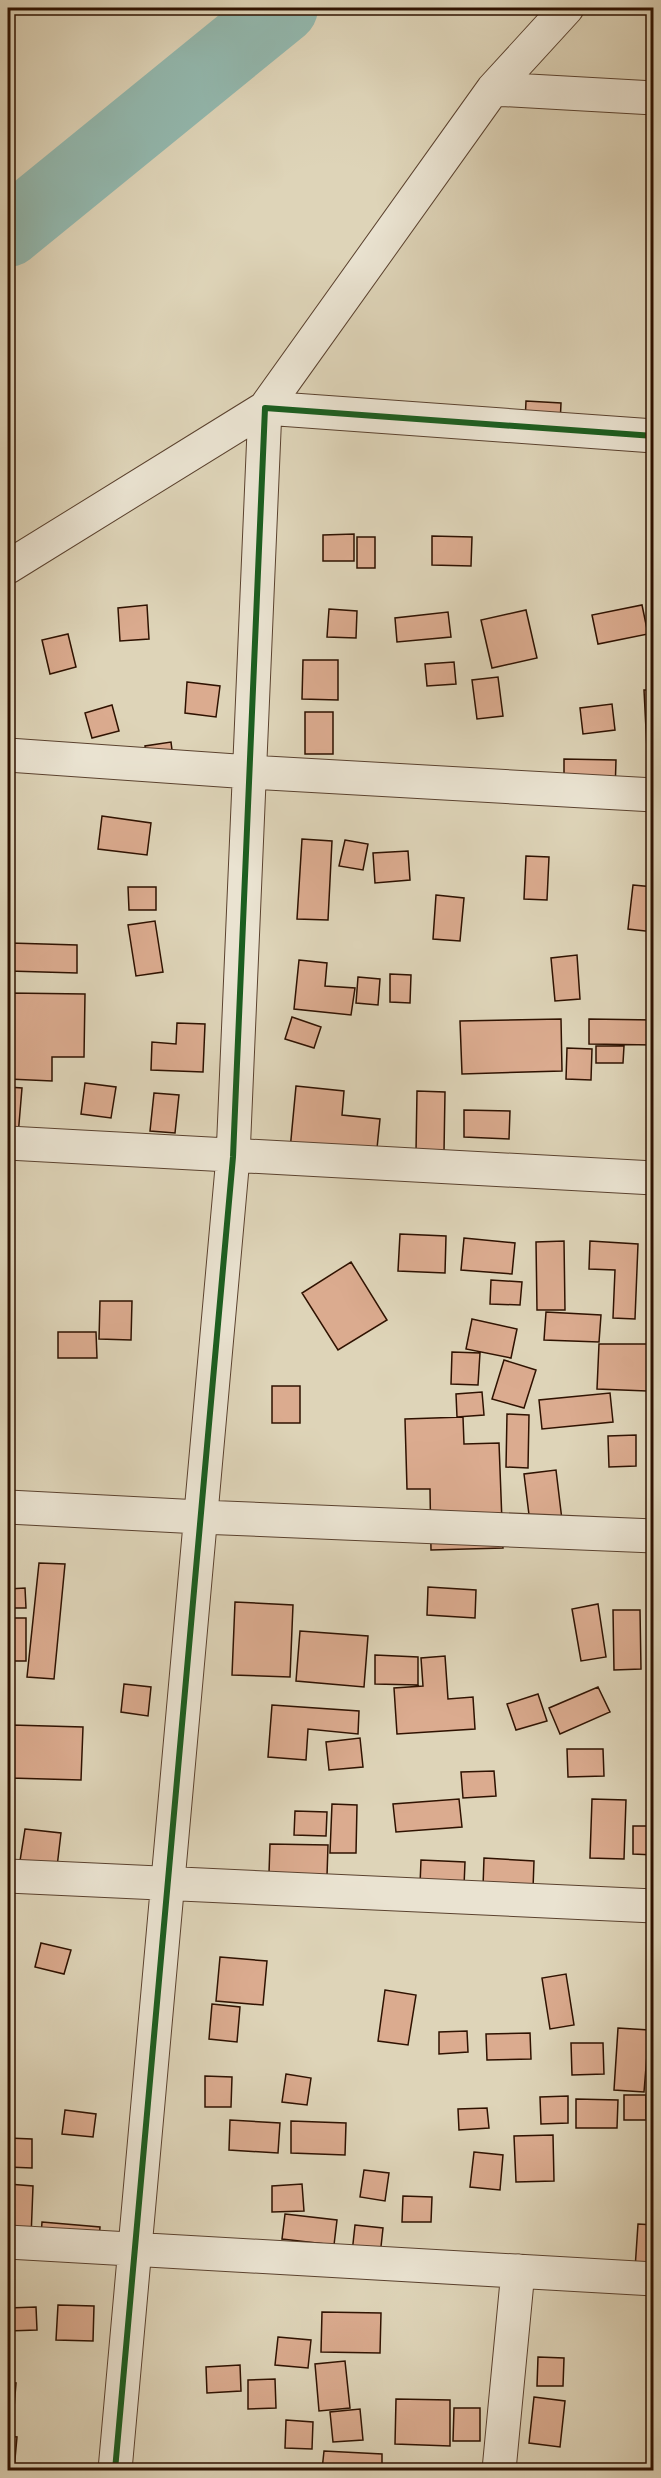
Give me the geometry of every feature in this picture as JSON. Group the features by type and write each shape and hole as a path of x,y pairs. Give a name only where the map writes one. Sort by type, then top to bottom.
{"street":[{"path":"8,567 265,408 493,89 567,8"},
{"path":"493,89 654,98"},
{"path":"265,408 654,436"},
{"path":"115,2470 233,1157 265,408"},
{"path":"8,755 250,772 654,795"},
{"path":"8,1143 233,1157 654,1178"},
{"path":"8,1507 654,1536"},
{"path":"8,1876 654,1906"},
{"path":"8,2242 654,2279"},
{"path":"499,2470 518,2271"}],"building":[{"path":"526,401 561,403 560,425 525,423"},
{"path":"354,534 354,561 323,561 323,535"},
{"path":"432,536 472,537 471,566 432,565"},
{"path":"357,537 375,537 375,568 357,568"},
{"path":"147,605 149,639 120,641 118,608"},
{"path":"642,605 648,634 598,644 592,615"},
{"path":"329,609 357,611 356,638 327,637"},
{"path":"526,610 537,658 492,668 481,620"},
{"path":"448,612 451,637 397,642 395,618"},
{"path":"68,634 76,667 50,674 42,640"},
{"path":"303,660 338,660 338,700 302,699"},
{"path":"454,662 456,684 427,686 425,664"},
{"path":"498,677 503,716 477,719 472,680"},
{"path":"187,682 220,686 216,717 185,713"},
{"path":"644,690 654,690 654,749 647,749"},
{"path":"612,704 615,730 583,734 580,708"},
{"path":"112,705 119,731 92,738 85,713"},
{"path":"305,712 333,712 333,754 305,754"},
{"path":"171,742 175,774 149,778 145,746"},
{"path":"564,759 616,760 615,793 564,792"},
{"path":"102,816 151,823 147,855 98,849"},
{"path":"302,839 332,841 328,920 297,919"},
{"path":"345,840 368,844 363,870 339,866"},
{"path":"408,851 410,880 375,883 373,853"},
{"path":"526,856 549,857 547,900 524,899"},
{"path":"633,885 654,887 654,932 628,929"},
{"path":"128,887 156,887 156,910 129,910"},
{"path":"436,895 464,898 460,941 433,939"},
{"path":"155,921 163,972 136,976 128,925"},
{"path":"10,943 77,945 77,973 9,971"},
{"path":"577,955 580,999 555,1001 551,958"},
{"path":"299,960 327,963 325,986 355,988 351,1015 294,1009"},
{"path":"390,974 411,975 410,1003 390,1002"},
{"path":"358,977 380,979 378,1005 356,1003"},
{"path":"8,993 85,994 84,1057 52,1057 52,1081 9,1079"},
{"path":"292,1017 321,1027 314,1048 285,1039"},
{"path":"561,1019 562,1071 462,1074 460,1021"},
{"path":"589,1019 654,1020 654,1045 589,1044"},
{"path":"177,1023 205,1024 203,1072 151,1070 152,1042 176,1044"},
{"path":"596,1046 624,1046 623,1063 596,1063"},
{"path":"567,1048 592,1049 591,1080 566,1079"},
{"path":"85,1083 116,1087 111,1118 81,1114"},
{"path":"296,1086 344,1091 342,1115 380,1119 376,1158 290,1150"},
{"path":"8,1087 22,1088 18,1136 8,1135"},
{"path":"417,1091 445,1092 444,1152 416,1152"},
{"path":"154,1093 179,1095 175,1133 150,1131"},
{"path":"464,1110 510,1111 509,1139 464,1137"},
{"path":"400,1234 446,1236 445,1273 398,1271"},
{"path":"464,1238 515,1243 512,1274 461,1270"},
{"path":"564,1241 565,1310 537,1310 536,1242"},
{"path":"590,1241 638,1244 635,1319 613,1318 615,1270 589,1269"},
{"path":"648,1249 654,1249 654,1298 649,1298"},
{"path":"351,1262 387,1320 338,1350 302,1293"},
{"path":"491,1280 522,1282 520,1305 490,1304"},
{"path":"100,1301 132,1301 131,1340 99,1339"},
{"path":"654,1307 654,1335 652,1335 650,1308"},
{"path":"546,1312 601,1315 599,1342 544,1340"},
{"path":"472,1319 517,1329 511,1358 466,1349"},
{"path":"58,1332 96,1332 97,1358 58,1358"},
{"path":"599,1344 647,1344 647,1391 597,1389"},
{"path":"452,1352 480,1353 478,1385 451,1384"},
{"path":"504,1360 536,1370 524,1408 492,1399"},
{"path":"272,1386 300,1386 300,1423 272,1423"},
{"path":"482,1392 484,1415 457,1417 456,1394"},
{"path":"610,1393 613,1422 542,1429 539,1400"},
{"path":"654,1412 654,1473 650,1473"},
{"path":"507,1414 529,1415 528,1468 506,1467"},
{"path":"463,1417 464,1444 499,1443 503,1548 431,1550 430,1489 407,1489 405,1419"},
{"path":"636,1435 636,1466 609,1467 608,1436"},
{"path":"556,1470 562,1520 530,1523 524,1474"},
{"path":"39,1563 65,1564 54,1679 27,1677"},
{"path":"428,1587 476,1590 475,1618 427,1615"},
{"path":"25,1588 26,1608 8,1608 8,1589"},
{"path":"235,1602 293,1605 290,1677 232,1675"},
{"path":"598,1604 606,1657 581,1661 572,1609"},
{"path":"613,1610 640,1610 641,1669 614,1670"},
{"path":"8,1618 26,1618 26,1661 8,1661"},
{"path":"300,1631 368,1636 364,1687 296,1681"},
{"path":"375,1655 418,1657 418,1685 375,1684"},
{"path":"445,1656 448,1699 473,1697 475,1729 397,1734 394,1688 423,1686 421,1658"},
{"path":"124,1684 151,1687 148,1716 121,1712"},
{"path":"598,1687 610,1712 560,1734 549,1708"},
{"path":"538,1694 547,1721 516,1730 507,1704"},
{"path":"272,1705 359,1711 358,1734 308,1729 306,1760 268,1757"},
{"path":"11,1725 83,1727 81,1780 10,1778"},
{"path":"360,1738 363,1767 329,1770 326,1742"},
{"path":"567,1749 603,1749 604,1776 568,1777"},
{"path":"494,1771 496,1796 463,1798 461,1772"},
{"path":"459,1799 462,1827 396,1832 393,1804"},
{"path":"592,1799 626,1800 624,1859 590,1858"},
{"path":"332,1804 357,1805 356,1853 330,1853"},
{"path":"295,1811 327,1812 326,1836 294,1835"},
{"path":"633,1826 654,1826 654,1855 633,1854"},
{"path":"25,1829 61,1833 57,1867 20,1861"},
{"path":"270,1844 328,1845 327,1876 269,1873"},
{"path":"484,1858 534,1861 533,1889 483,1887"},
{"path":"421,1860 465,1862 464,1886 420,1885"},
{"path":"41,1943 71,1950 64,1974 35,1967"},
{"path":"220,1957 267,1961 263,2005 216,2001"},
{"path":"566,1974 574,2025 550,2029 542,1978"},
{"path":"385,1990 416,1995 408,2045 378,2041"},
{"path":"212,2004 240,2007 237,2042 209,2039"},
{"path":"618,2028 649,2030 644,2092 614,2090"},
{"path":"467,2031 468,2052 439,2054 439,2032"},
{"path":"530,2033 531,2059 487,2060 486,2034"},
{"path":"571,2043 603,2043 604,2074 572,2075"},
{"path":"286,2074 311,2078 307,2105 282,2102"},
{"path":"205,2076 232,2077 231,2107 205,2107"},
{"path":"624,2095 646,2095 646,2120 624,2120"},
{"path":"568,2096 568,2123 541,2124 540,2097"},
{"path":"576,2099 618,2100 617,2128 576,2128"},
{"path":"487,2108 489,2128 459,2130 458,2109"},
{"path":"65,2110 96,2114 93,2137 62,2134"},
{"path":"230,2120 280,2123 278,2153 229,2150"},
{"path":"291,2121 346,2123 345,2155 291,2153"},
{"path":"553,2135 554,2181 516,2182 514,2136"},
{"path":"8,2138 32,2139 32,2168 8,2167"},
{"path":"474,2152 503,2155 500,2190 470,2187"},
{"path":"364,2170 389,2173 385,2201 360,2197"},
{"path":"8,2184 33,2186 31,2238 8,2237"},
{"path":"302,2184 304,2211 272,2212 272,2186"},
{"path":"403,2196 432,2197 431,2222 402,2222"},
{"path":"285,2214 337,2220 334,2245 282,2239"},
{"path":"42,2222 100,2227 98,2254 40,2249"},
{"path":"638,2224 654,2225 654,2271 635,2269"},
{"path":"355,2225 383,2228 380,2256 352,2253"},
{"path":"58,2305 94,2306 93,2341 56,2340"},
{"path":"36,2307 37,2330 8,2331 8,2308"},
{"path":"322,2312 381,2313 380,2353 321,2352"},
{"path":"278,2337 311,2340 308,2368 275,2365"},
{"path":"538,2357 564,2358 563,2386 537,2386"},
{"path":"345,2361 350,2408 319,2411 315,2364"},
{"path":"240,2365 241,2391 207,2393 206,2367"},
{"path":"275,2379 276,2408 248,2409 248,2380"},
{"path":"8,2382 16,2383 14,2408 8,2408"},
{"path":"534,2397 565,2401 560,2447 529,2443"},
{"path":"396,2399 450,2400 450,2446 395,2444"},
{"path":"454,2408 480,2408 480,2441 453,2441"},
{"path":"360,2409 363,2440 333,2442 330,2412"},
{"path":"286,2420 313,2422 312,2449 285,2448"},
{"path":"8,2436 17,2437 14,2470 8,2470"},
{"path":"324,2451 382,2454 382,2470 322,2470"}],"waterway":[{"path":"8,232 283,8"}],"cycle path":[{"path":"115,2470 233,1157 265,408 654,436"}]}
